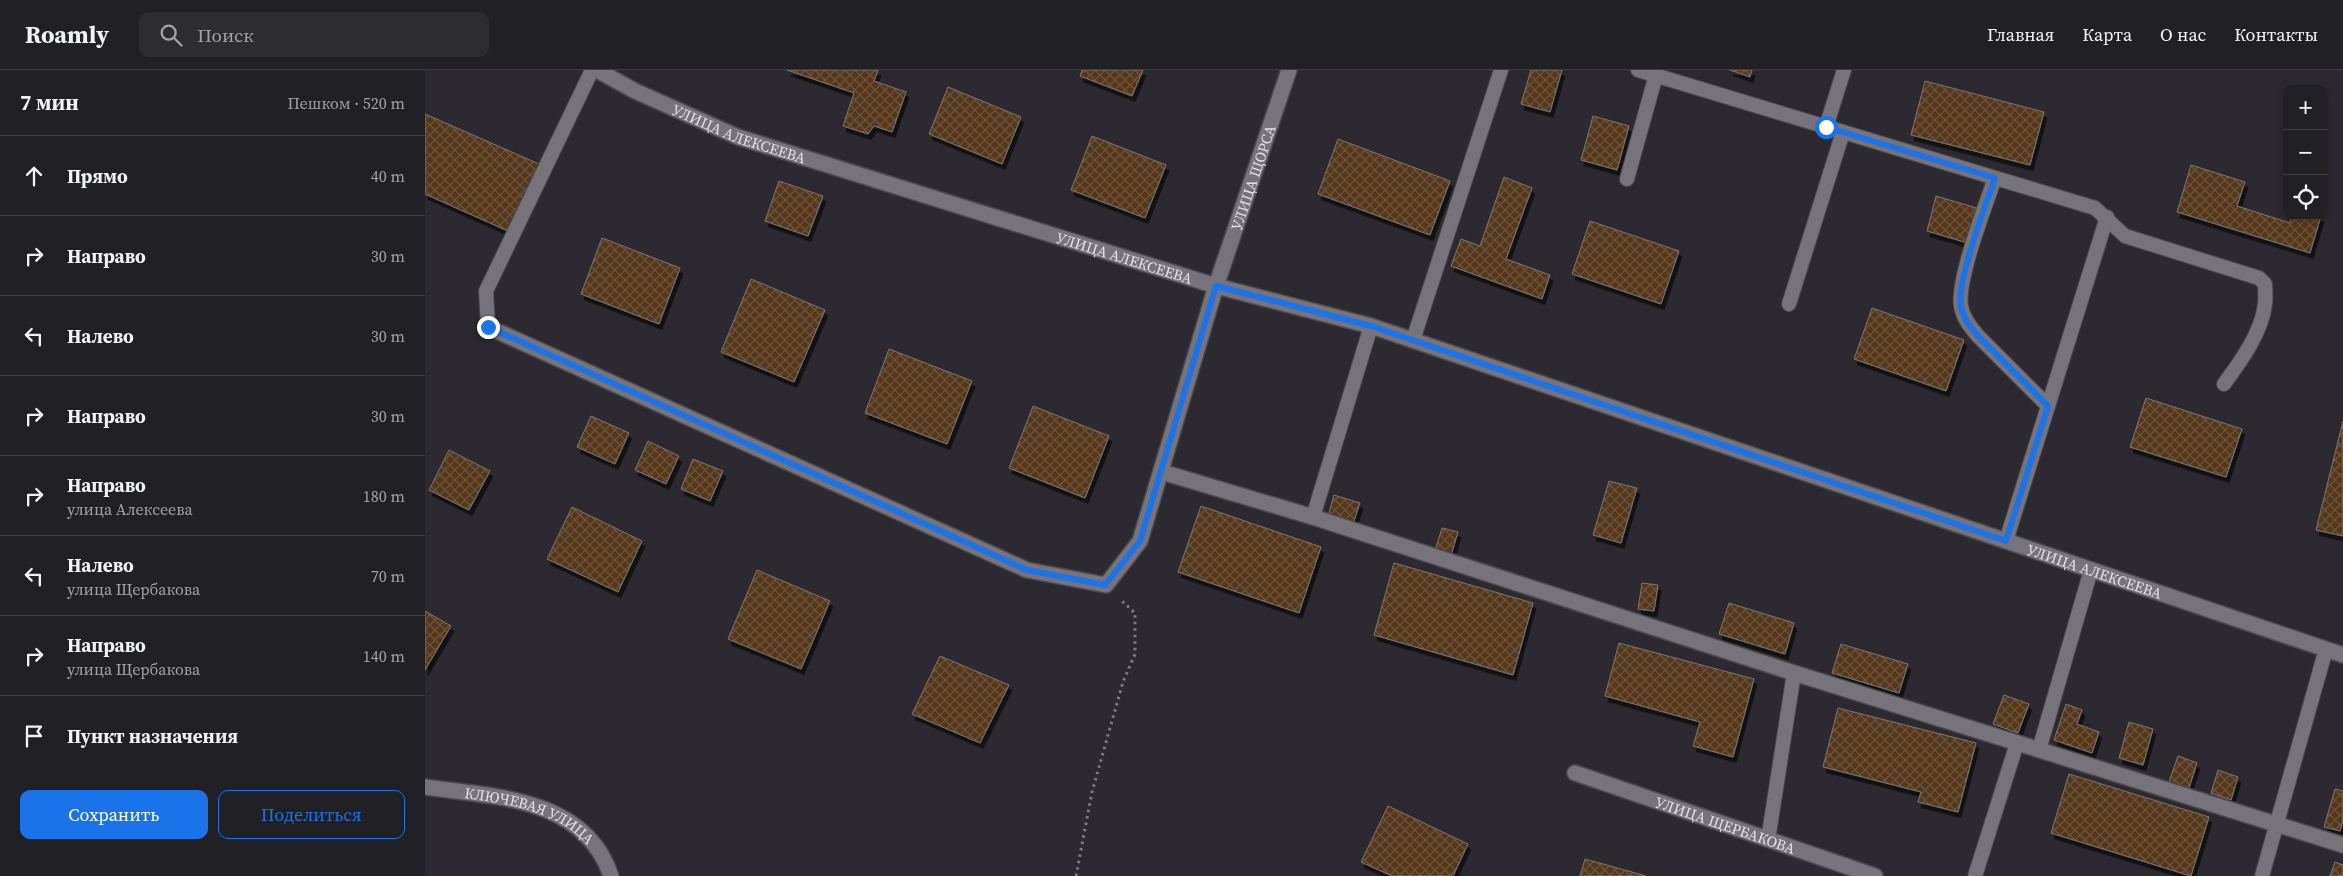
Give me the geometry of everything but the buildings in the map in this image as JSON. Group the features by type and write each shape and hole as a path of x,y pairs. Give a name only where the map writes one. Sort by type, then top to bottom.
{"street":[{"name":"УЛИЦА АЛЕКСЕЕВА","path":"597,70 635,91 738,137 1216,286 1371,326 2343,655"},
{"name":"УЛИЦА ЩОРСА","path":"1216,286 1289,70"},
{"path":"488,327 1027,570 1105,585 1140,541 1216,286"},
{"path":"1162,472 1313,517 1794,673 2343,845"},
{"name":"УЛИЦА ЩЕРБАКОВА","path":"1575,773 1875,876"},
{"name":"КЛЮЧЕВАЯ УЛИЦА","path":"425,787 513,800 547,810 571,821 583,831 608,865 611,876"}],"lane":[{"path":"488,327 486,291 592,70"},
{"path":"1413,340 1501,70"},
{"path":"1638,70 2095,208 2107,217 2113,227 2125,236 2259,278 2265,284 2265,303 2255,335 2238,366 2224,384"},
{"path":"1826,127 1843,70"},
{"path":"1627,179 1656,75"},
{"path":"1789,304 1843,132"},
{"path":"1995,178 1961,291 1962,313 1968,325 1978,336 2048,406"},
{"path":"2006,541 2107,217"},
{"path":"1313,517 1371,326"},
{"path":"2039,750 2091,570"},
{"path":"2262,876 2326,649"},
{"path":"1768,840 1794,673"},
{"path":"1975,876 2017,743"}],"path":[{"path":"1076,876 1092,792 1123,682 1135,654 1135,613 1105,585"}],"route":[{"path":"488,327 1027,570 1105,585 1140,541 1216,286 1371,326 2006,541 2048,406 1978,336 1968,325 1962,313 1961,291 1995,178 1826,127"}]}
